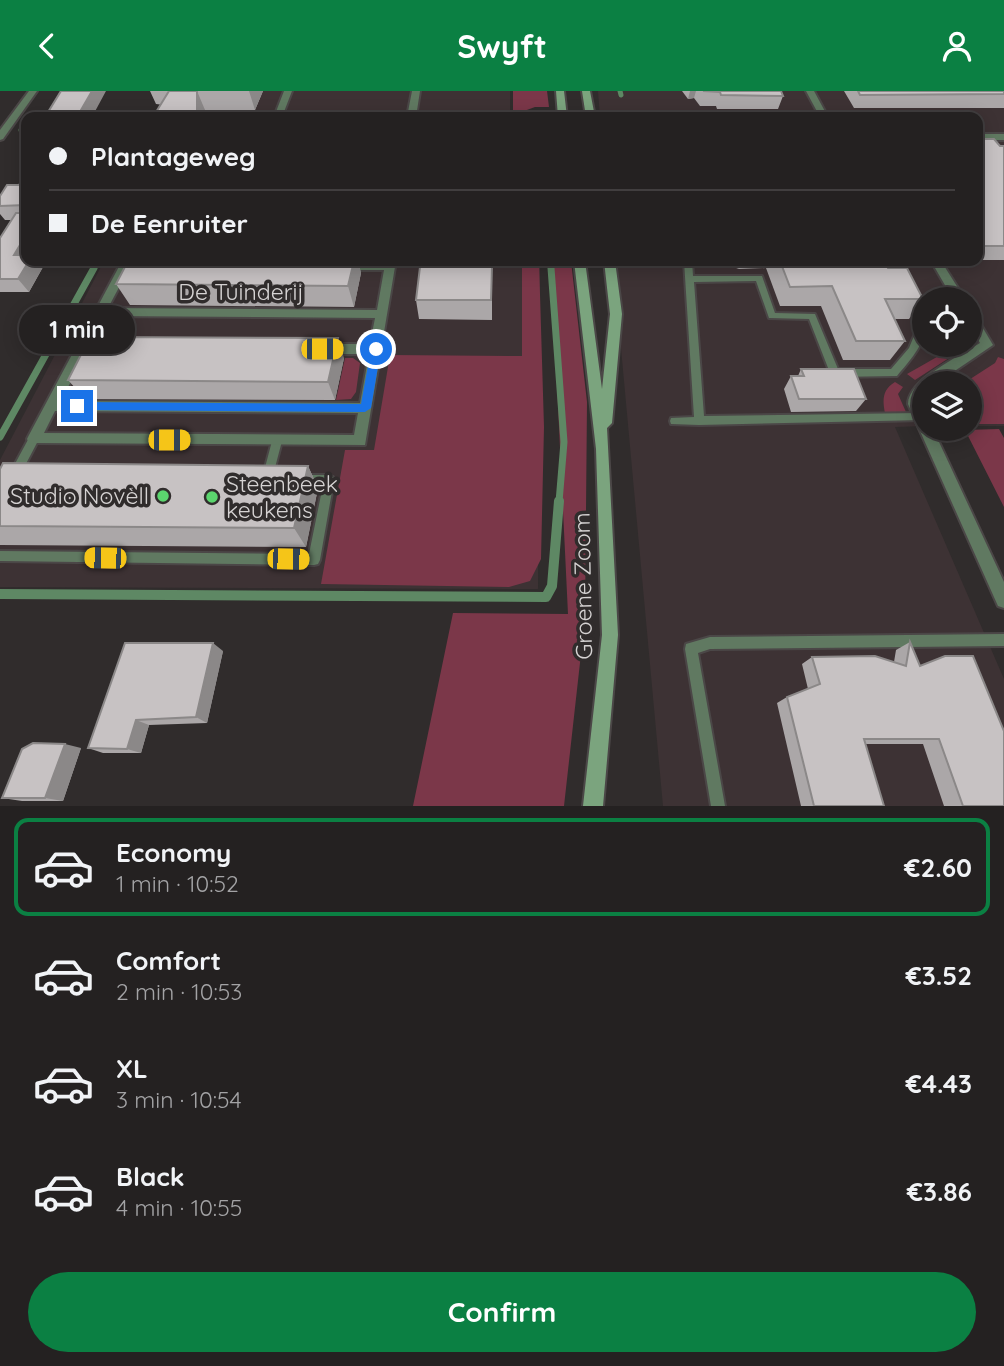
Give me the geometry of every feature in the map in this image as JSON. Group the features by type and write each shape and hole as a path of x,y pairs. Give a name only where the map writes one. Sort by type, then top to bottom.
{"main road":[{"path":"560,91 562,112"},
{"path":"586,91 590,112"},
{"name":"Groene Zoom","path":"580,266 603,449 610,635 593,806"},
{"name":"Groene Zoom","path":"603,449 616,314 610,266"}],"street":[{"path":"0,137 33,91"},
{"path":"280,112 288,91"},
{"path":"413,112 416,91"},
{"path":"810,91 821,112"},
{"path":"983,137 1004,137"},
{"path":"129,266 100,312 88,348 51,406 34,439 360,441 391,266"},
{"path":"939,266 952,287"},
{"name":"De Tuinderij","path":"100,312 382,314"},
{"path":"982,335 988,345 982,349"},
{"path":"309,349 376,349"},
{"path":"947,371 969,357"},
{"path":"51,406 365,408"},
{"path":"931,441 1004,600"}],"lane":[{"path":"689,266 699,421"},
{"path":"690,279 759,278 772,316 812,316 835,373 894,373 913,351 924,324 894,266"},
{"path":"675,421 912,424"},
{"path":"28,476 12,480 34,439"},
{"path":"277,441 279,479"},
{"path":"0,556 314,560 329,480 254,479"},
{"path":"718,806 691,649 710,643 1004,640"}],"shaded area":[{"path":"186,91 510,91 510,112 174,112"},
{"path":"513,91 547,91 549,107 513,112"},
{"path":"598,91 1004,91 1004,426 982,426 982,371 912,371 912,426 895,427 1004,679 1004,806 663,806 613,266 983,266 983,112 600,112"},
{"path":"101,266 540,266 538,589 0,587 0,460"},
{"path":"522,266 539,266 544,427 541,559 530,581 509,587 321,584 345,450 374,450 390,355 522,356"},
{"path":"551,266 572,266 587,402 585,618 564,806 413,806 453,613 568,614"},
{"path":"937,357 950,357 929,371 912,371"},
{"path":"998,357 1004,359 1004,424 982,424 982,371 995,363"},
{"path":"345,358 353,358 360,363 356,392 351,399 336,400"},
{"path":"895,382 903,387 898,394 906,412 885,413 884,395"},
{"path":"999,429 1004,438 1004,507 971,441 982,441 982,430"}],"building":[{"path":"61,91 92,91 80,112 48,112"},
{"path":"169,91 197,91 197,112 156,112"},
{"path":"703,91 781,91 783,96 721,95 720,92"},
{"path":"858,91 1004,91 1004,94 860,95"},
{"path":"983,139 994,139 1000,146 1004,146 1004,246 983,246"},
{"path":"21,182 21,205 0,206 0,196 7,185 19,185"},
{"path":"16,213 21,213 21,243 14,255 21,255 21,266 26,266 18,279 0,279 0,238"},
{"path":"125,266 353,266 348,286 116,284"},
{"path":"782,266 907,268 917,287 912,287 912,299 885,299 905,341 856,341 832,286 790,287"},
{"path":"420,267 492,267 491,300 416,300"},
{"path":"90,337 338,338 328,382 68,380"},
{"path":"801,369 854,369 866,399 799,399 791,376 804,376"},
{"path":"3,463 308,466 294,528 0,526 0,469"},
{"path":"910,642 920,666 945,656 973,656 1004,731 1004,806 963,806 939,739 864,739 884,806 814,806 787,697 820,684 812,657 875,656 906,666"},
{"path":"125,643 213,643 196,717 136,720 127,749 88,748"},
{"path":"33,743 65,744 45,798 2,798 22,749"}],"waterway":[{"path":"620,91 621,95"},
{"path":"93,270 95,266"},
{"path":"551,266 551,270"},
{"path":"0,437 94,268"},
{"path":"551,268 564,442 559,502"},
{"path":"0,594 546,597 552,586 559,501"}],"place":[{"name":"Studio Novèll","path":"163,496"},
{"name":"Steenbeek keukens","path":"212,497"}],"route":[{"path":"77,406 365,408 376,349"}]}
